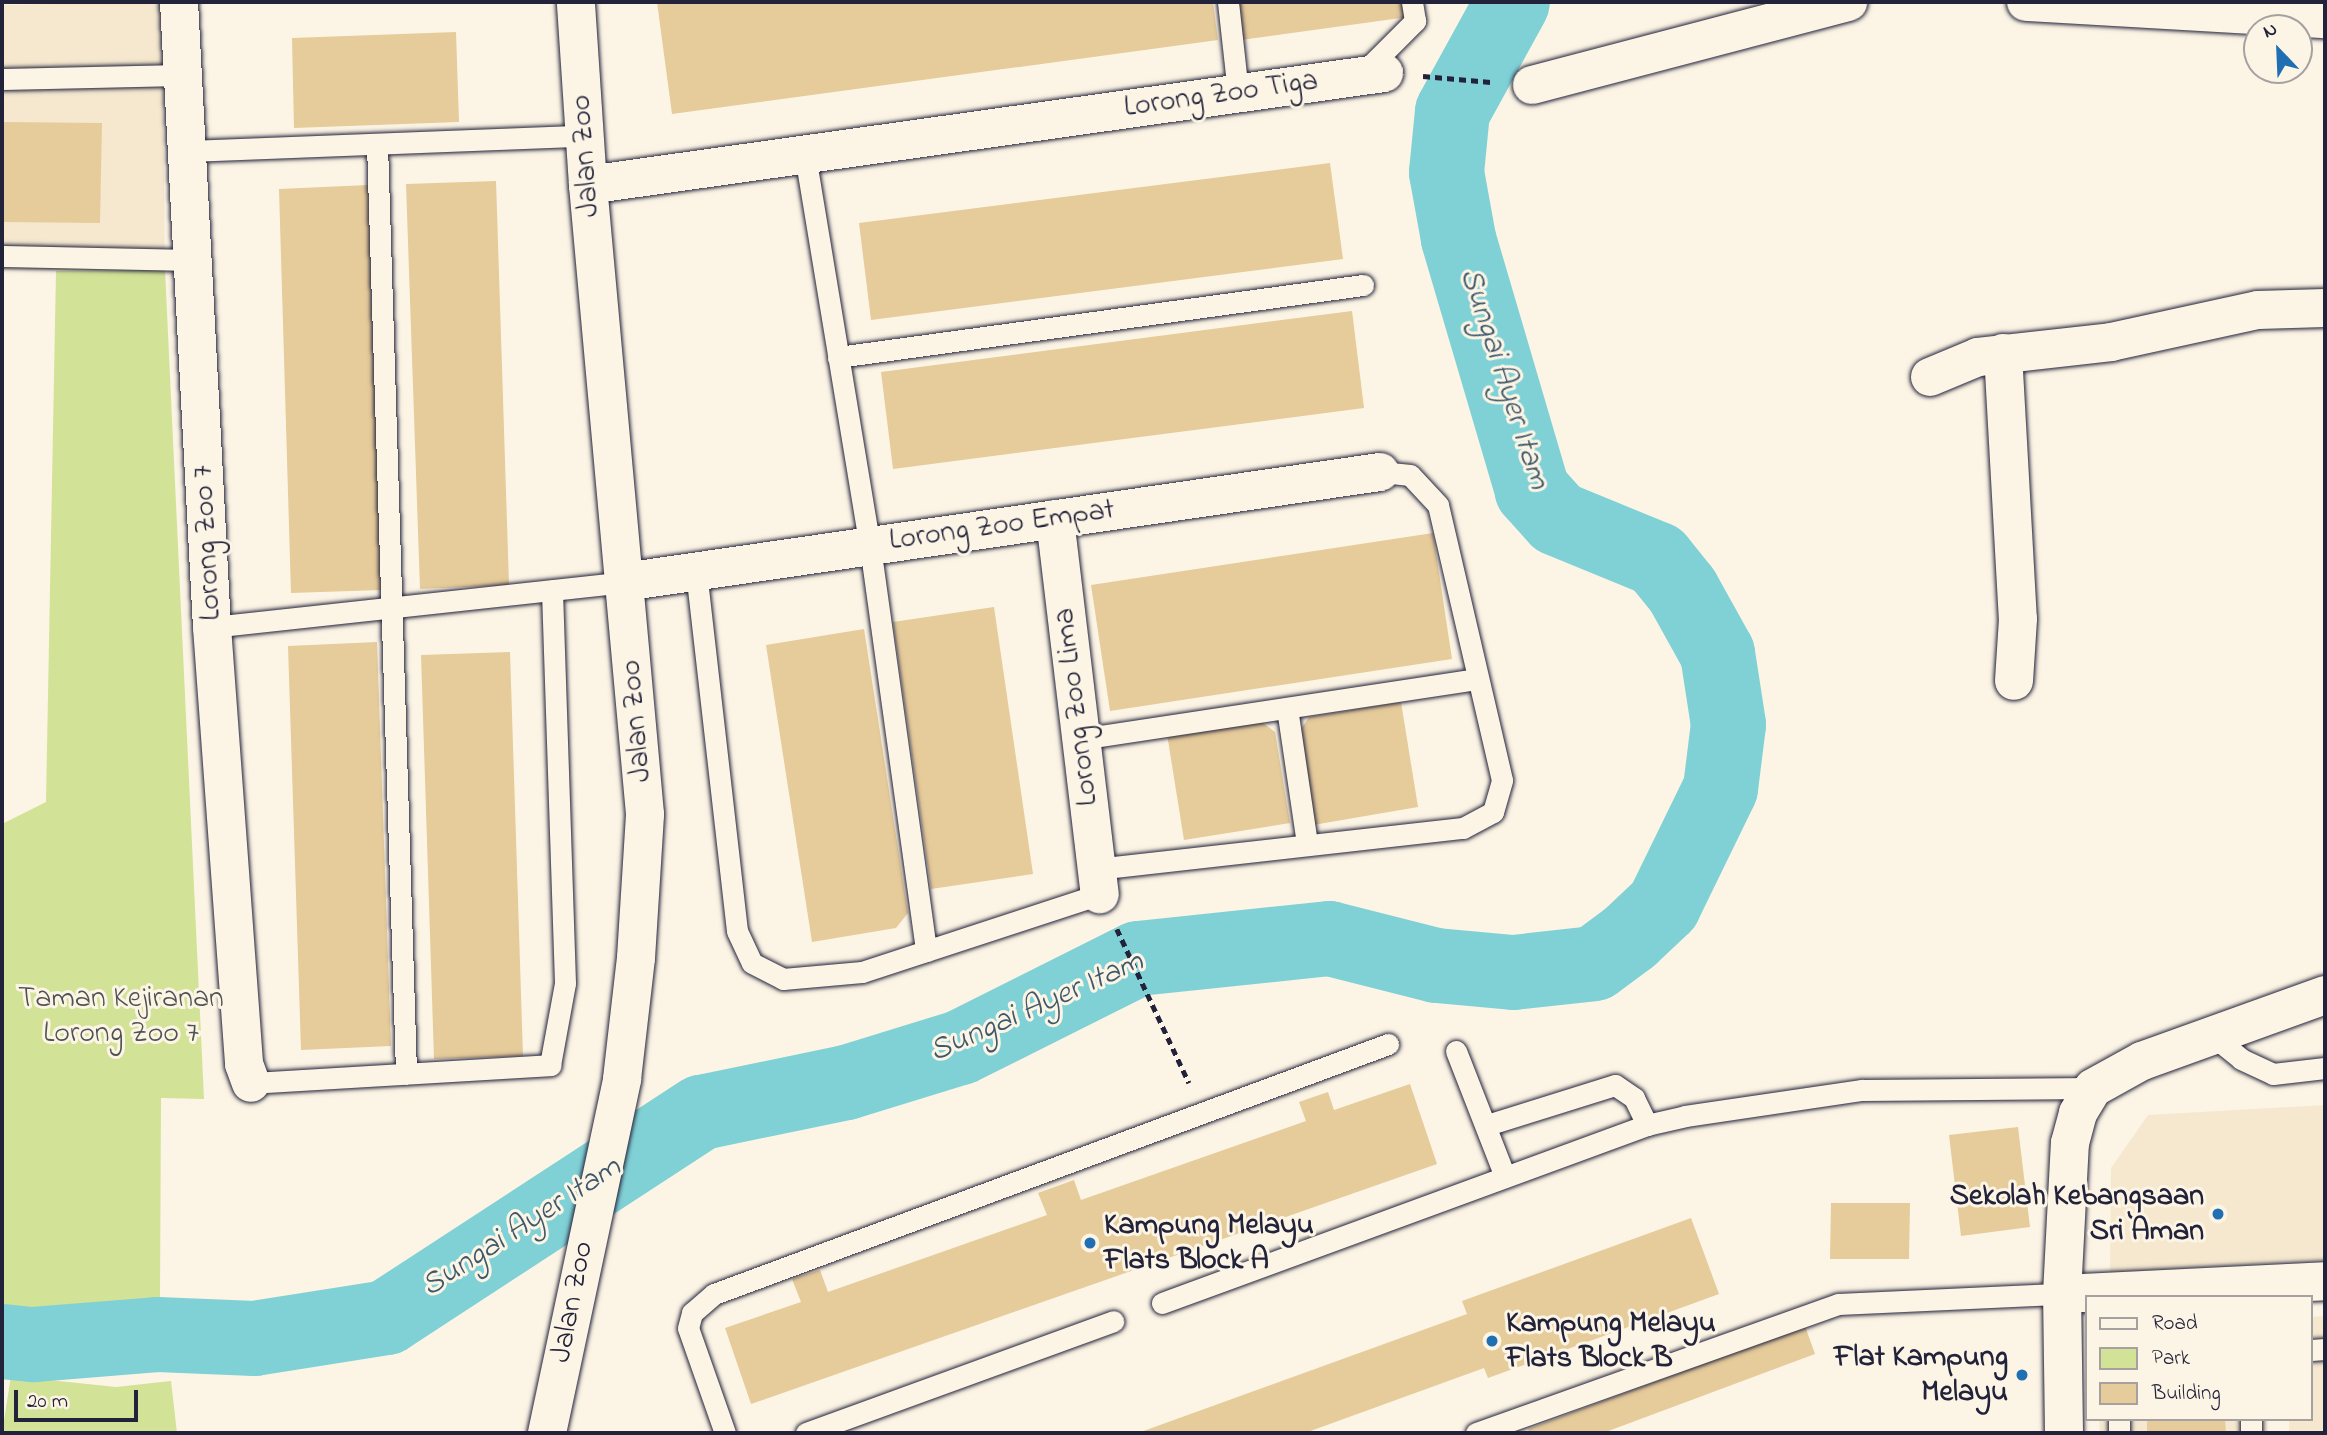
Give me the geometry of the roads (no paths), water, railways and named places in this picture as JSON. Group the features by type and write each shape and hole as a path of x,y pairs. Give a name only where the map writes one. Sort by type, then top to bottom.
{"street":[{"name":"Lorong Zoo 7","path":"179,2 212,627 244,1064 251,1083"},
{"name":"Jalan Zoo","path":"547,1433 622,1079 636,958 645,814 587,185 576,2"},
{"path":"1531,85 1848,2"},
{"path":"2025,2 2325,19"},
{"name":"Lorong Zoo Tiga","path":"587,185 1372,74"},
{"path":"1930,377 1978,357 2111,342 2258,310 2325,308"},
{"path":"2003,353 2018,620 2014,681"},
{"name":"Lorong Zoo Empat","path":"624,582 1380,472"},
{"name":"Lorong Zoo Lima","path":"1055,519 1080,739 1103,894"},
{"path":"2064,1433 2062,1294 2070,1143 2078,1113 2093,1088 2142,1061 2325,995"},
{"path":"2062,1294 2246,1291 2325,1281"}],"lane":[{"path":"1228,2 1238,92"},
{"path":"1372,74 1415,21 1412,2"},
{"path":"2,79 181,75"},
{"path":"186,151 584,136"},
{"path":"377,144 406,1074"},
{"path":"805,155 870,546 926,951"},
{"path":"2,256 193,260"},
{"path":"838,357 1363,285"},
{"path":"695,571 742,948 766,974 800,980 862,972 1103,894 1307,844 1464,828 1493,812 1502,780 1475,679 1438,505 1410,475 1380,472"},
{"path":"212,627 624,582"},
{"path":"251,1083 550,1065 565,983 552,590"},
{"path":"1080,739 1475,679"},
{"path":"1287,708 1307,844"},
{"path":"2213,1036 2241,1059 2273,1074 2325,1068"},
{"path":"725,1433 691,1342 692,1313 701,1301 1388,1044"},
{"path":"1456,1051 1505,1177"},
{"path":"1487,1125 1615,1085 1634,1098 1647,1125"},
{"path":"1162,1303 1647,1125 1862,1090 2093,1088"},
{"path":"1476,1433 1838,1304 2062,1294"},
{"path":"806,1433 1113,1321"}],"waterway":[{"name":"Sungai Ayer Itam","path":"2,1341 33,1344 157,1334 254,1338 386,1317 701,1112 846,1082 960,1047 1138,958 1329,938 1436,965 1513,972 1594,963 1629,937 1663,905 1720,788 1728,724 1717,653 1682,590 1657,559 1557,518 1532,490 1458,238 1446,172 1452,111 1512,2"}],"place":[{"name":"Sekolah Kebangsaan Sri Aman","path":"2218,1214"},
{"name":"Kampung Melayu Flats Block A","path":"1090,1243"},
{"name":"Kampung Melayu Flats Block B","path":"1492,1341"},
{"name":"Flat Kampung Melayu","path":"2022,1375"}],"park label":[{"name":"Taman Kejiranan Lorong Zoo 7","path":"121,1016"}]}
